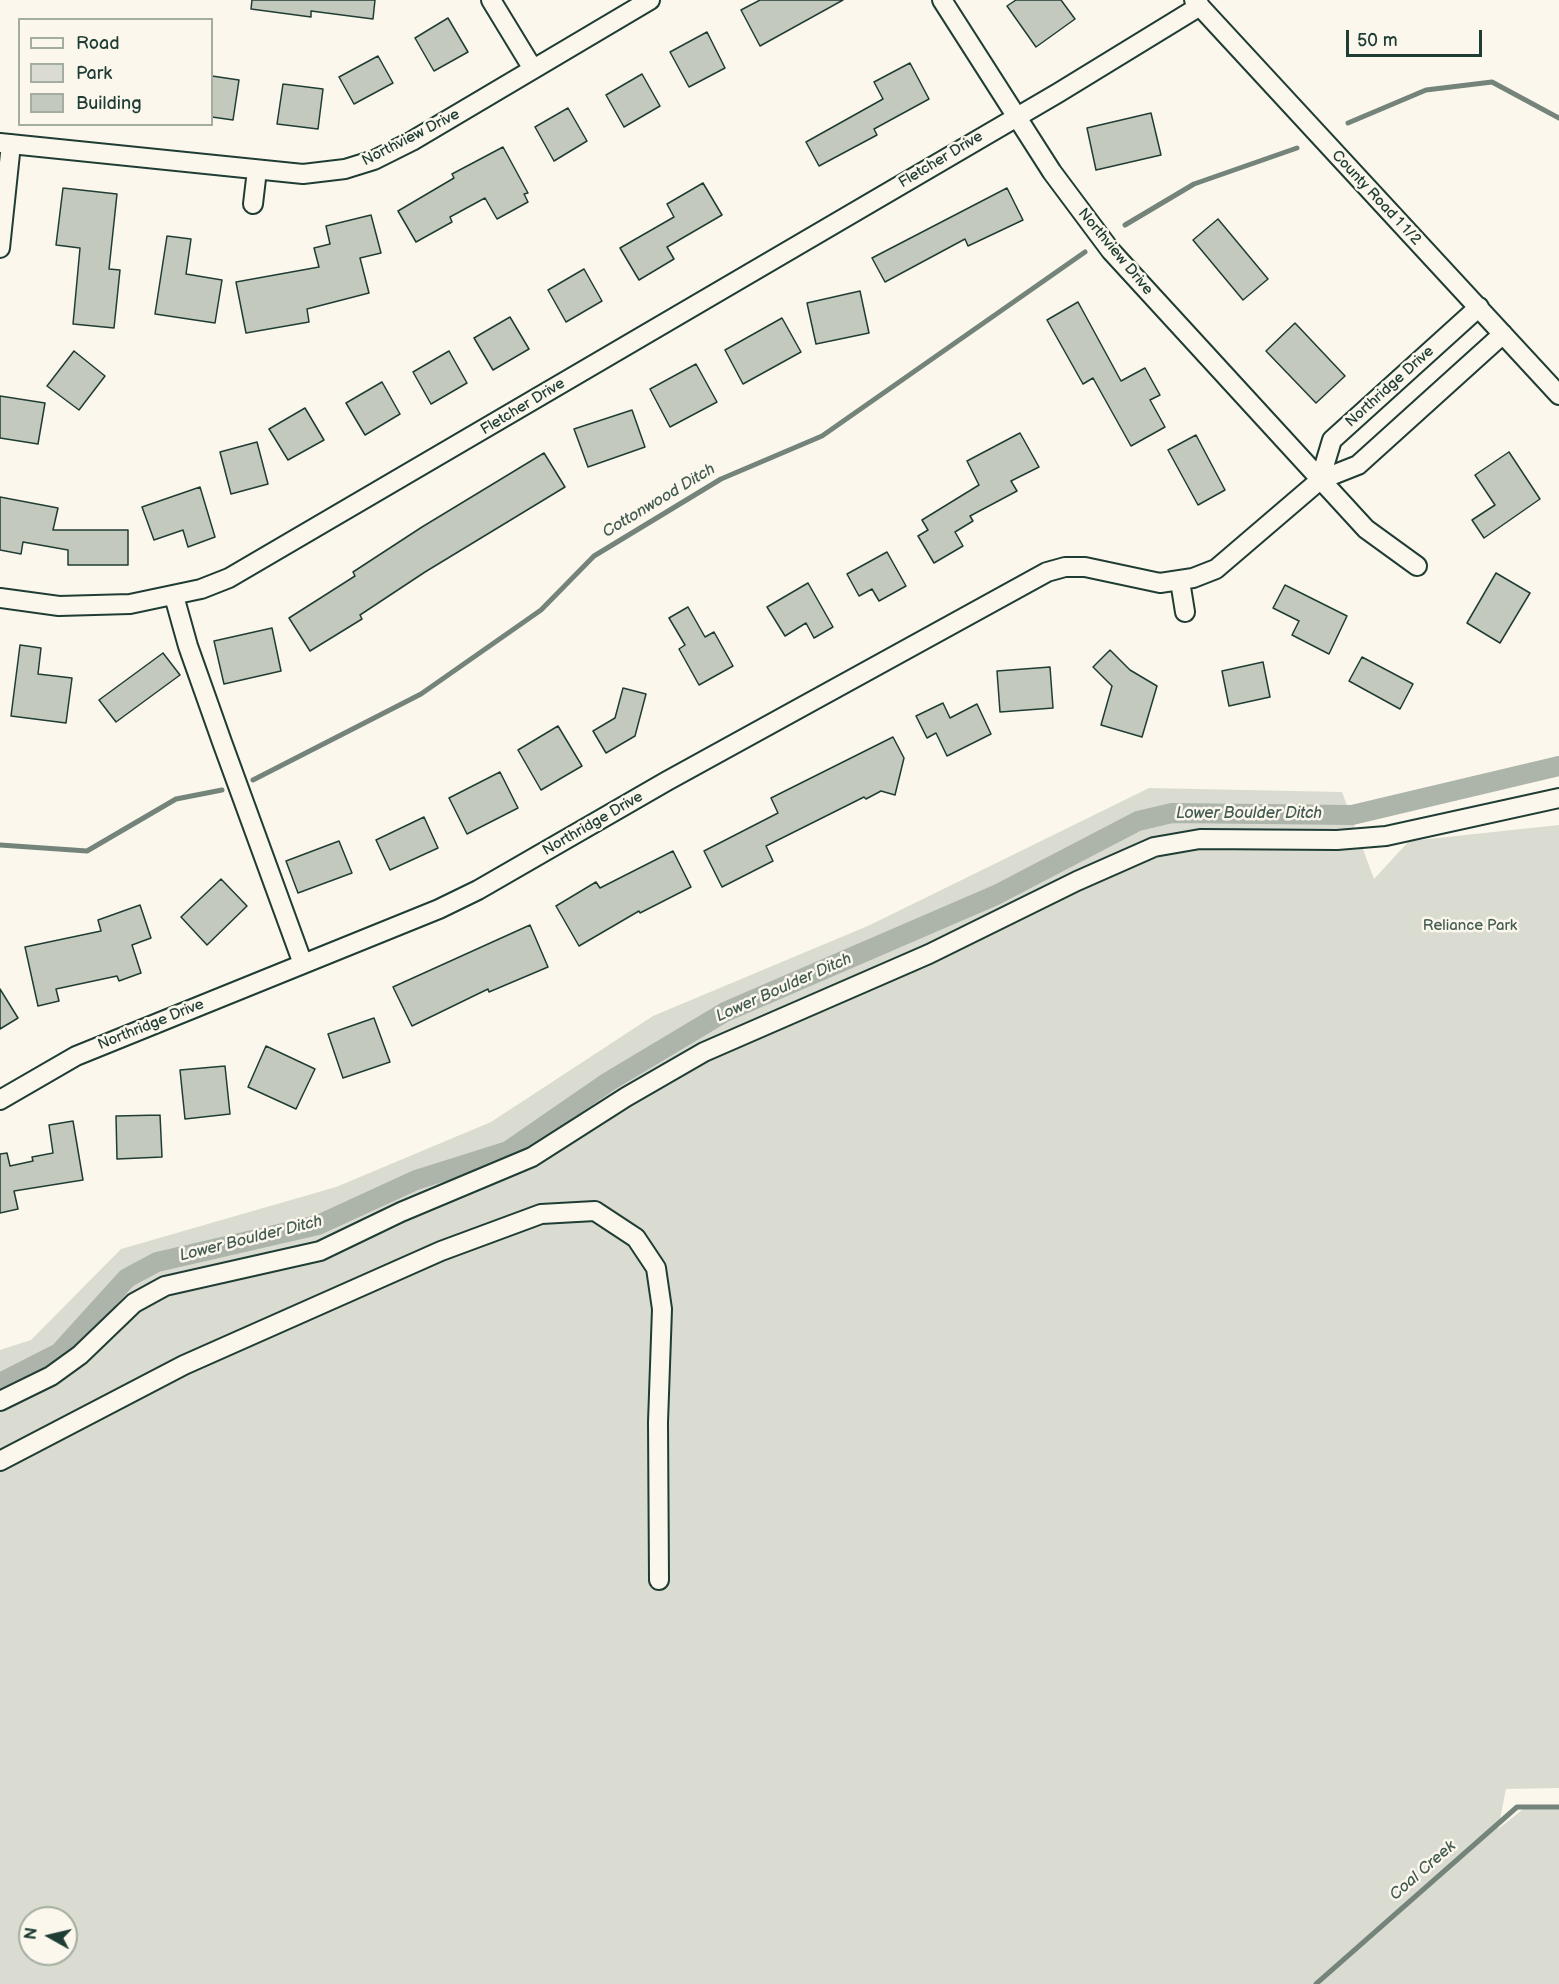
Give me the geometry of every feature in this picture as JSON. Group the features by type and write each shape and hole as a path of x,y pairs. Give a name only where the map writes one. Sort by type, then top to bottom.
{"street":[{"path":"491,0 533,69"},
{"name":"Northview Drive","path":"5,144 257,170 326,174 374,160 650,0"},
{"name":"Northview Drive","path":"942,0 1057,179 1110,251 1366,530 1417,566"},
{"name":"Fletcher Drive","path":"0,598 86,606 130,604 201,590 257,563 1145,42 1197,3"},
{"name":"County Road 1 1/2","path":"1197,3 1559,395"},
{"path":"0,248 5,144"},
{"path":"253,204 257,170"},
{"name":"Northridge Drive","path":"1320,480 1332,440 1479,307"},
{"name":"Northridge Drive","path":"0,1100 76,1056 440,909 478,890 667,781 1022,583 1047,572 1065,567 1085,567 1145,581 1180,581 1223,564 1320,480 1358,465 1503,334"},
{"path":"1180,581 1185,612"},
{"path":"174,596 188,646 303,964"},
{"path":"0,1401 51,1376 80,1355 134,1303 165,1286 320,1251 532,1157 626,1096 704,1052 929,954 1077,881 1154,847 1200,839 1337,840 1386,836 1559,798"},
{"path":"0,1461 184,1365 441,1251 541,1214 596,1211 636,1238 656,1268 662,1310 658,1422 658,1581"}],"green space":[{"name":"Reliance Park","path":"1149,788 1342,792 1374,879 1409,841 1559,825 1559,1788 1506,1789 1498,1829 1526,1807 1559,1808 1559,1984 0,1984 0,1350 31,1340 121,1249 336,1187 491,1122 653,1016 870,925"}],"building":[{"path":"252,0 375,0 373,19 311,11 311,17 251,9"},
{"path":"760,0 843,0 760,46 741,10"},
{"path":"1016,0 1061,0 1075,19 1036,47 1007,6"},
{"path":"448,18 468,52 434,71 415,38"},
{"path":"707,32 725,68 689,87 670,52"},
{"path":"378,56 393,83 354,104 339,77"},
{"path":"910,63 929,99 874,129 877,135 819,166 806,142 883,99 874,82"},
{"path":"642,74 660,106 624,127 606,95"},
{"path":"213,76 239,80 233,120 213,117"},
{"path":"283,84 323,89 318,129 277,124"},
{"path":"568,108 587,141 554,161 535,127"},
{"path":"1151,113 1161,155 1096,170 1087,128"},
{"path":"503,147 528,193 524,194 528,202 497,219 485,198 450,217 452,222 416,242 398,211 454,178 452,174"},
{"path":"703,183 722,215 667,247 674,259 639,280 620,248 674,217 667,204"},
{"path":"63,188 117,194 109,269 120,270 114,328 73,324 80,248 56,245"},
{"path":"1007,188 1023,220 968,246 965,239 885,282 872,258"},
{"path":"371,215 381,253 360,258 369,293 307,309 309,322 246,333 236,282 319,267 314,248 330,244 326,226"},
{"path":"1218,219 1268,279 1243,300 1193,240"},
{"path":"167,236 191,239 186,274 222,280 215,323 155,314"},
{"path":"584,269 602,301 566,322 548,290"},
{"path":"860,291 869,333 816,344 807,303"},
{"path":"1078,302 1121,381 1145,368 1160,395 1150,400 1165,427 1131,446 1093,378 1083,384 1047,320"},
{"path":"510,317 529,349 493,370 474,338"},
{"path":"782,318 801,352 743,384 725,350"},
{"path":"1295,323 1345,376 1316,403 1266,351"},
{"path":"74,351 105,376 79,410 47,386"},
{"path":"449,351 467,383 431,404 413,372"},
{"path":"696,364 717,402 670,427 650,389"},
{"path":"382,382 400,414 365,435 346,403"},
{"path":"0,396 45,403 38,444 0,438"},
{"path":"305,408 324,440 288,460 269,429"},
{"path":"632,410 645,447 588,467 574,429"},
{"path":"1020,433 1039,467 1011,481 1017,491 970,516 973,521 955,532 963,546 934,563 918,536 928,530 922,520 979,485 967,461"},
{"path":"1196,435 1225,490 1198,505 1168,450"},
{"path":"257,442 268,484 231,494 220,452"},
{"path":"1509,452 1540,499 1484,538 1472,520 1495,505 1475,475"},
{"path":"544,453 565,487 425,572 360,615 362,619 310,651 289,618 355,576 353,572 422,527"},
{"path":"200,487 215,537 188,547 183,530 154,540 142,507"},
{"path":"0,497 58,508 53,530 128,530 128,565 68,565 68,550 23,542 21,554 0,550"},
{"path":"887,552 906,586 879,601 872,589 859,596 847,574"},
{"path":"1496,573 1530,593 1500,643 1467,623"},
{"path":"808,583 833,627 814,638 806,623 785,636 767,607"},
{"path":"1285,585 1347,616 1329,654 1292,635 1299,621 1273,608"},
{"path":"688,607 705,637 714,632 733,666 699,685 679,649 685,645 669,618"},
{"path":"272,628 281,671 224,684 214,641"},
{"path":"20,645 41,648 38,674 72,678 66,723 11,716"},
{"path":"1110,650 1130,670 1157,686 1142,737 1101,725 1112,686 1093,667"},
{"path":"163,653 180,675 116,722 99,700"},
{"path":"1362,657 1413,684 1400,709 1349,681"},
{"path":"1263,662 1270,697 1229,706 1222,671"},
{"path":"1050,667 1053,708 1000,712 997,671"},
{"path":"623,688 646,694 635,736 606,753 593,731 615,718"},
{"path":"943,703 950,718 977,704 991,734 947,756 936,733 927,738 916,716"},
{"path":"558,726 582,766 541,790 518,750"},
{"path":"893,737 904,758 895,795 881,791 866,799 864,797 766,846 773,861 722,887 704,851 778,813 771,798"},
{"path":"500,772 518,808 467,834 449,798"},
{"path":"424,817 438,848 390,870 376,840"},
{"path":"339,841 352,873 298,893 286,861"},
{"path":"673,851 691,887 640,913 639,911 579,946 556,906 596,882 600,888"},
{"path":"221,879 247,906 207,945 181,917"},
{"path":"140,905 151,938 132,945 141,973 119,981 117,976 56,989 59,1001 38,1006 25,947 101,931 98,920"},
{"path":"530,925 548,967 489,992 488,989 412,1026 393,987"},
{"path":"0,989 18,1018 0,1029"},
{"path":"374,1018 390,1062 343,1078 328,1034"},
{"path":"266,1046 315,1069 296,1109 248,1087"},
{"path":"225,1066 230,1114 185,1119 180,1070"},
{"path":"160,1115 162,1157 117,1159 116,1116"},
{"path":"73,1121 83,1180 14,1191 18,1209 0,1213 0,1154 7,1153 10,1166 33,1161 32,1157 53,1153 49,1125"}],"waterway":[{"name":"Cottonwood Ditch","path":"1348,123 1426,90 1492,82 1559,118"},
{"name":"Cottonwood Ditch","path":"1125,225 1194,184 1297,148"},
{"name":"Cottonwood Ditch","path":"253,780 421,694 541,610 594,556 721,479 822,436 1085,252"},
{"name":"Lower Boulder Ditch","path":"0,1383 59,1353 127,1278 157,1262 318,1225 416,1180 508,1151 608,1082 725,1012 996,895 1138,821 1172,813 1352,815 1559,766"},
{"name":"Cottonwood Ditch","path":"0,845 87,851 176,799 222,790"},
{"name":"Coal Creek","path":"1316,1984 1517,1807 1559,1807"}]}
